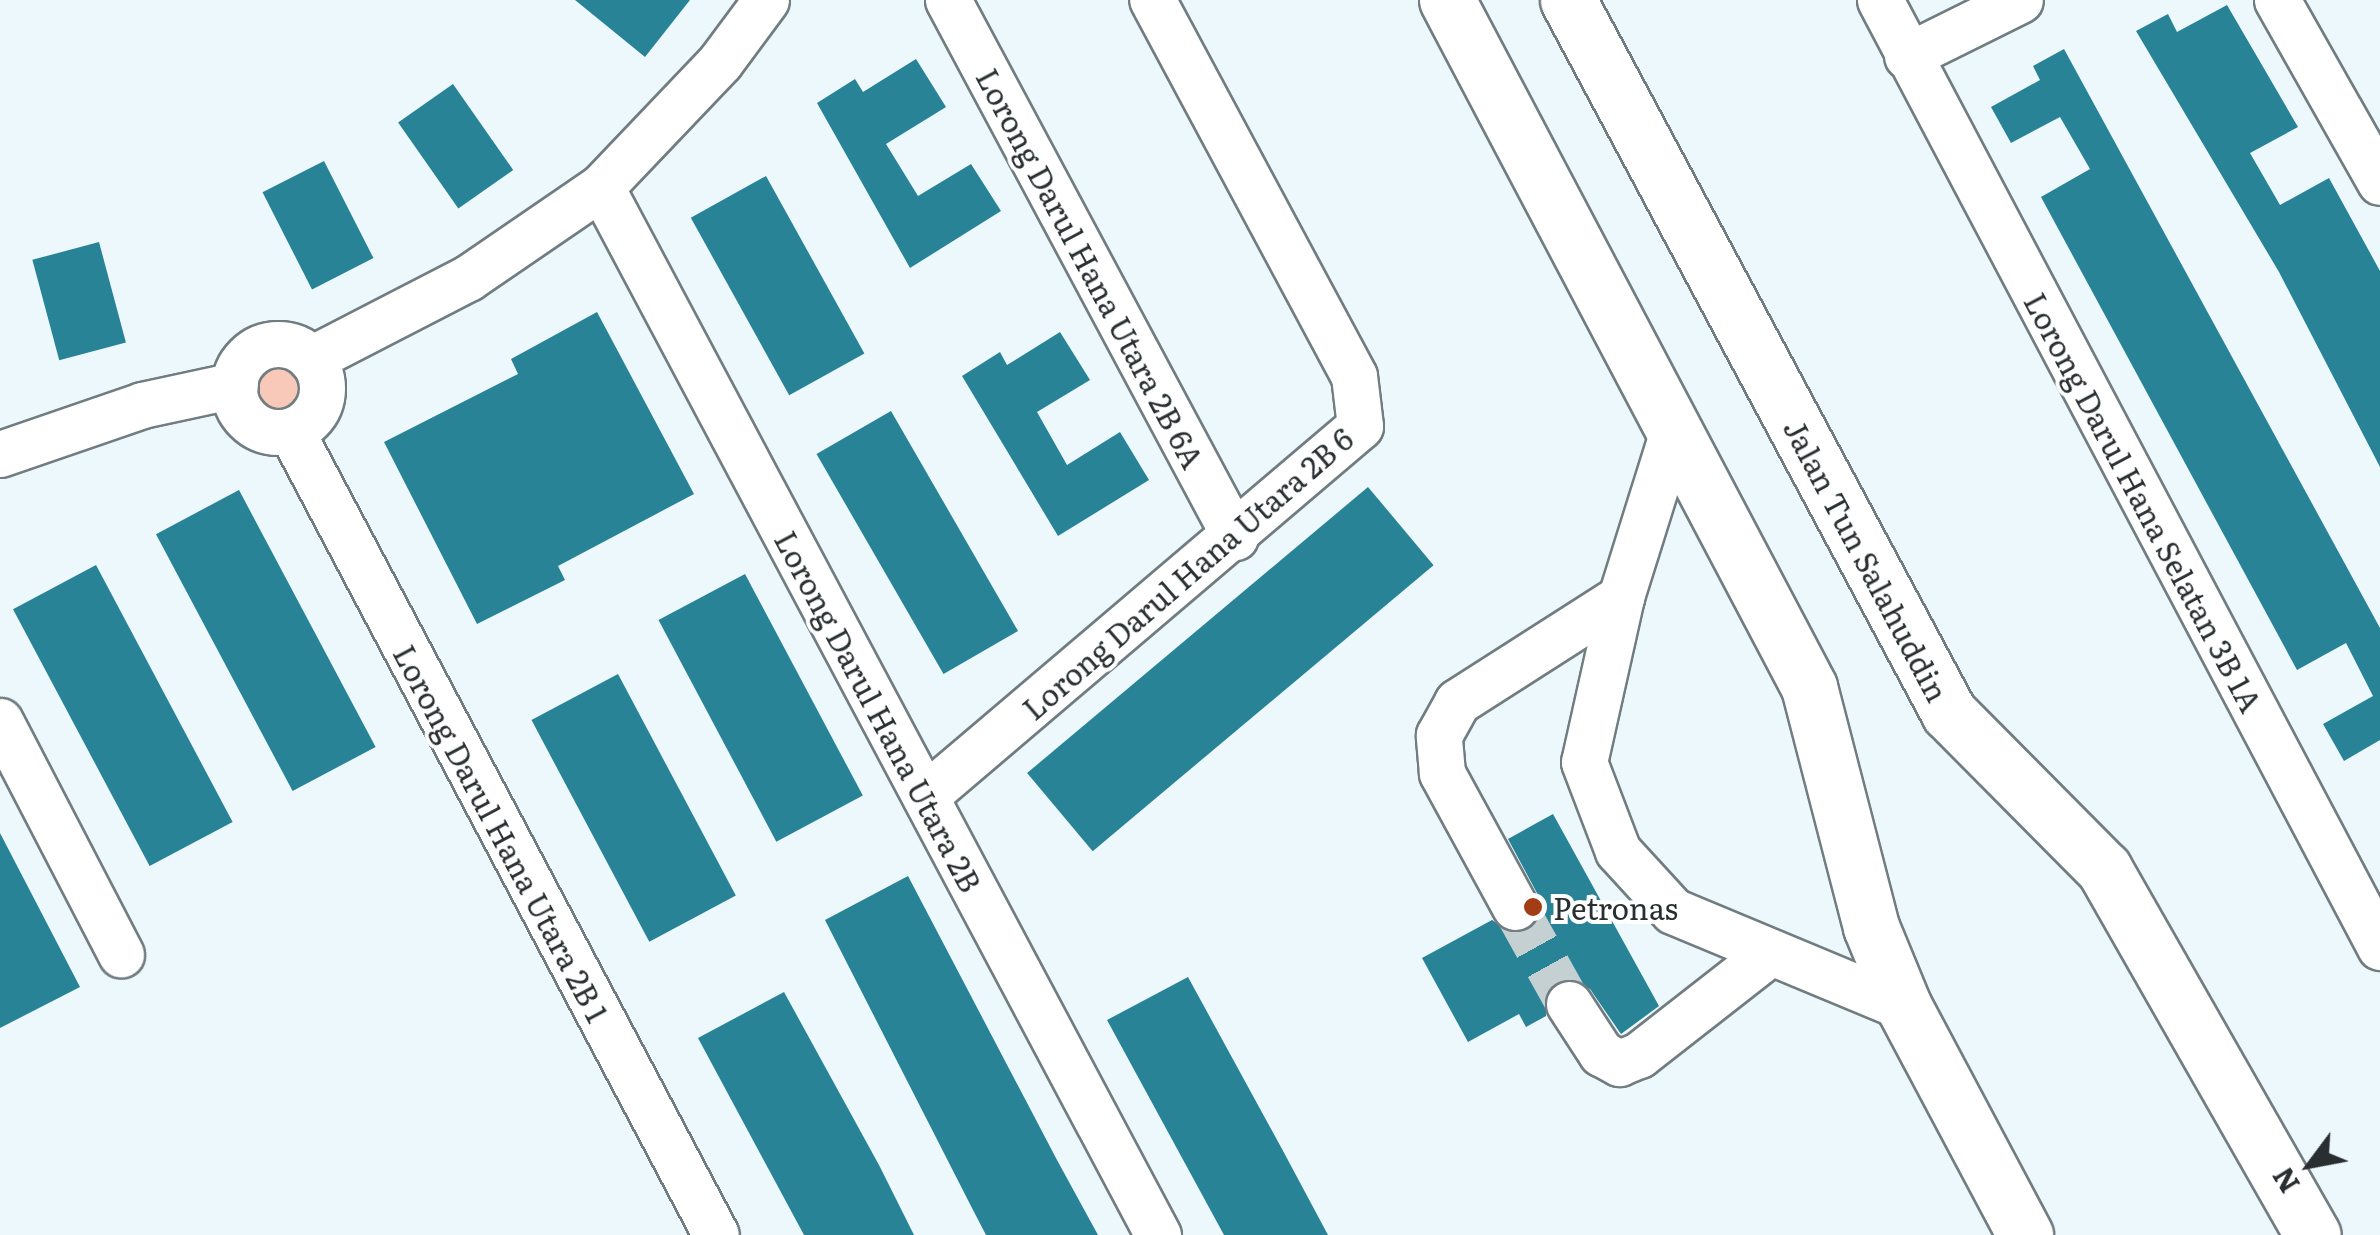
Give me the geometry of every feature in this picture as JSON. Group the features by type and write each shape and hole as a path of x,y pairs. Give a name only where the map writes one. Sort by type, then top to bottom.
{"highway":[{"path":"1447,0 1672,434 1809,687 1871,927 1904,1007 2026,1235"},
{"name":"Jalan Tun Salahuddin","path":"1568,0 1950,712 2104,869 2313,1235"}],"street":[{"path":"311,358 320,402 290,431 250,422 235,384 245,359 270,344 311,358 468,278 600,187 720,62 766,0"},
{"name":"Lorong Darul Hana Utara 2B 6A","path":"948,0 1235,536"},
{"name":"Lorong Darul Hana Utara 2B 6","path":"925,796 1348,442 1363,404 1152,0"},
{"name":"Lorong Darul Hana Selatan 3B 1A","path":"1880,0 2380,947"},
{"path":"1907,56 2020,0"},
{"path":"2277,0 2380,182"},
{"name":"Lorong Darul Hana Utara 2B","path":"600,187 1158,1235"},
{"path":"0,454 142,405 235,384"},
{"name":"Lorong Darul Hana Utara 2B 1","path":"290,431 716,1235"},
{"path":"1672,434 1621,597 1584,762 1618,851 1672,911 1767,955 1904,1007"},
{"path":"1515,907 1442,774 1439,734 1458,702 1621,597"},
{"path":"0,721 121,954"},
{"path":"1569,1004 1601,1053 1618,1063 1767,955"}],"shaded area":[{"path":"278,356 300,366 310,388 300,410 278,420 256,410 246,388 256,366"}],"building":[{"path":"575,0 690,0 645,57"},
{"path":"2227,5 2298,127 2250,153 2280,205 2329,178 2380,271 2380,467 2279,272 2136,31 2168,14 2177,32"},
{"path":"2064,49 2380,628 2380,740 2344,761 2323,724 2373,696 2346,643 2297,670 2041,197 2090,169 2060,117 2011,143 1991,107 2040,80 2033,66"},
{"path":"916,59 946,107 886,144 918,196 971,164 1001,211 910,268 817,103 855,79 863,92"},
{"path":"453,84 513,170 458,208 398,122"},
{"path":"324,161 373,258 312,289 263,192"},
{"path":"766,176 864,354 789,395 691,218"},
{"path":"99,242 126,342 59,360 32,260"},
{"path":"597,312 694,494 558,566 565,580 477,624 384,442 518,374 511,359"},
{"path":"1060,332 1090,380 1037,412 1067,465 1120,432 1149,480 1058,536 962,376 1000,352 1007,365"},
{"path":"891,411 1018,631 944,674 817,454"},
{"path":"1368,487 1434,565 1093,851 1027,773"},
{"path":"239,490 376,747 293,791 156,534"},
{"path":"96,565 233,822 150,866 13,609"},
{"path":"745,574 863,796 776,842 658,620"},
{"path":"618,674 736,896 649,942 531,720"},
{"path":"1553,814 1659,1006 1621,1034 1590,989 1567,978 1546,991 1546,1016 1526,1027 1519,1014 1468,1042 1422,958 1492,920 1513,933 1537,921 1538,895 1508,839"},
{"path":"0,833 80,987 0,1028"},
{"path":"908,876 1098,1235 986,1235 825,920"},
{"path":"1188,977 1328,1235 1224,1235 1107,1020"},
{"path":"784,992 914,1235 804,1235 698,1038"}],"tunnel":[{"path":"1515,907 1569,1004"}],"place":[{"name":"Petronas","path":"1533,907"}]}
